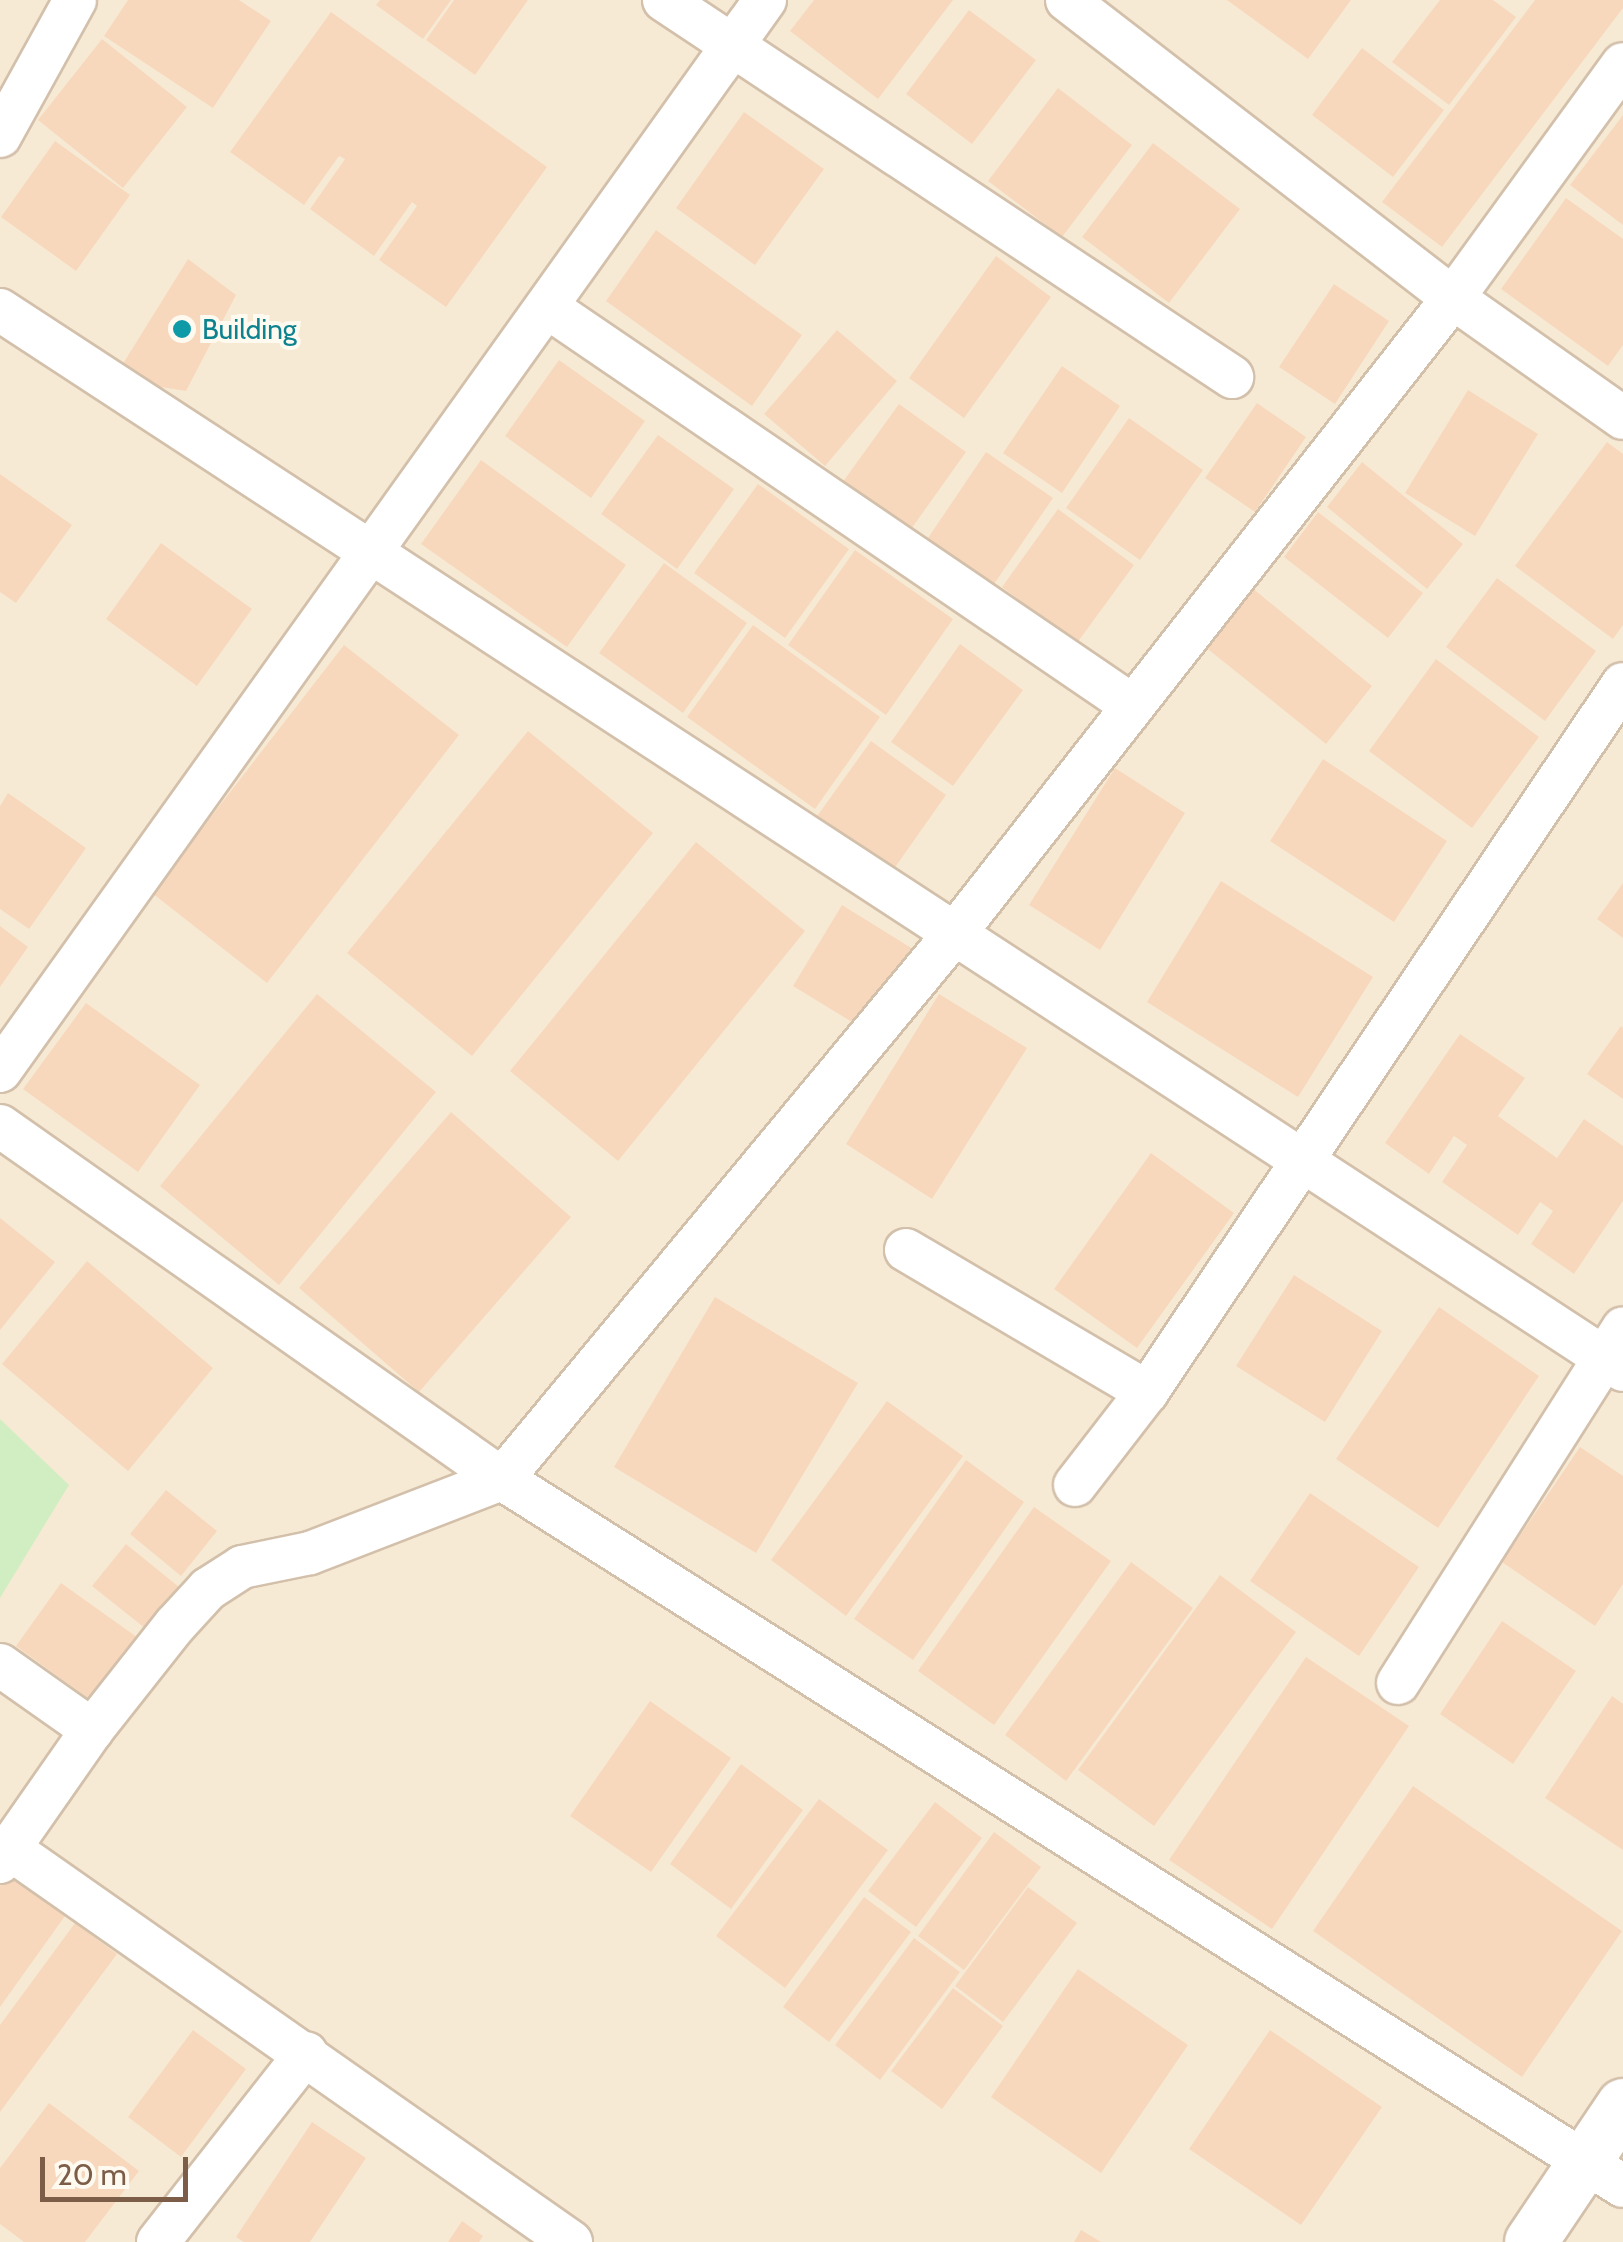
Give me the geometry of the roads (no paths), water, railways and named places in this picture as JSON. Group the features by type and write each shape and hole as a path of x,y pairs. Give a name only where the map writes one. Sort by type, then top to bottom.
{"street":[{"path":"0,136 75,0"},
{"path":"664,0 737,42 1232,377"},
{"path":"0,1071 375,554 765,0"},
{"path":"1068,0 1452,298 1623,418"},
{"path":"571,2242 306,2053 5,1855 92,1730 175,1625 208,1590 242,1567 310,1553 502,1479 956,932 1452,298 1623,64"},
{"path":"547,307 1133,706"},
{"path":"0,310 956,932 1617,1352 1398,1683"},
{"path":"1075,1485 1148,1392 1623,684"},
{"path":"0,1126 502,1479 1604,2174"},
{"path":"906,1250 1148,1392"},
{"path":"0,1665 92,1730"},
{"path":"158,2242 306,2053"},
{"path":"1531,2242 1604,2174 1623,2106"}],"place":[{"name":"Building","path":"182,329"}]}
